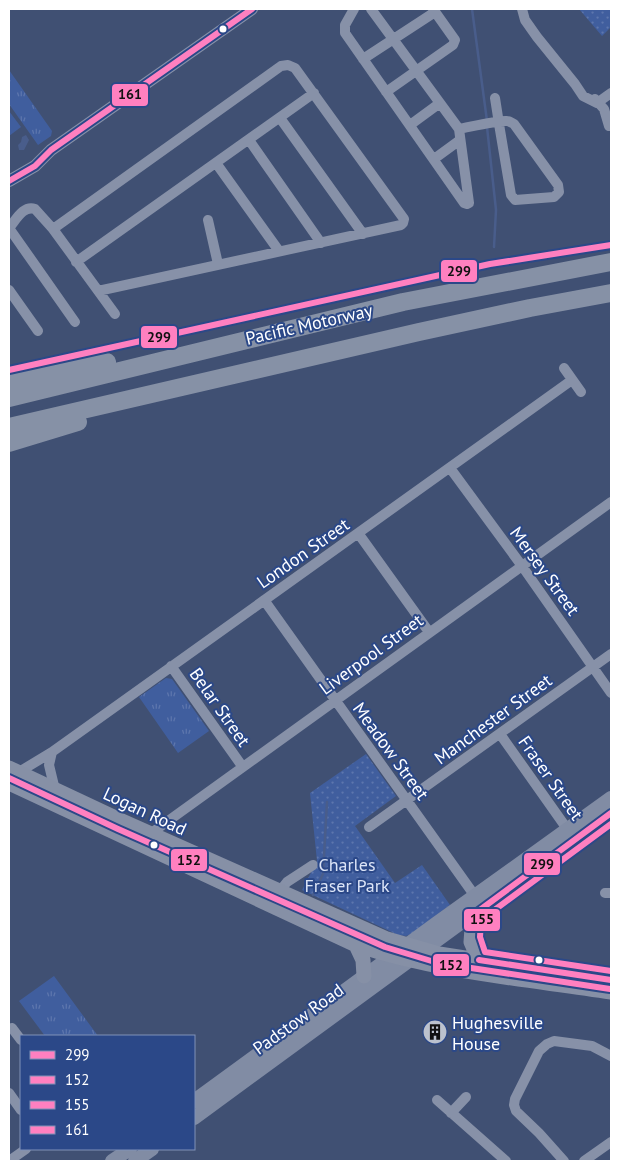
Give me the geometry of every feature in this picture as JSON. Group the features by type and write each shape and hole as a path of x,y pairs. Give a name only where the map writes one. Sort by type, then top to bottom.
{"highway":[{"name":"Pacific Motorway","path":"9,398 191,352 403,302 611,262"},
{"name":"Pacific Motorway","path":"9,427 420,332 530,308 611,293"},
{"path":"9,382 162,350 191,352"},
{"path":"9,443 78,422 99,406"}],"main road":[{"name":"Logan Road","path":"11,778 55,790 387,940 424,951 611,980"},
{"name":"Logan Road","path":"11,778 356,945 410,961 611,992"},
{"path":"571,835 611,798"},
{"path":"571,835 611,814"},
{"name":"Padstow Road","path":"195,1101 475,896 571,835"},
{"name":"Padstow Road","path":"195,1117 472,915 571,835"},
{"path":"472,915 471,942 479,960"},
{"path":"356,945 363,960 364,976"},
{"path":"112,1161 128,1150"},
{"path":"135,1161 151,1150"}],"street":[{"path":"9,181 35,166 51,150 252,9"},
{"path":"354,9 345,25 345,33 464,204 467,204 469,202 460,134 440,103 371,9"},
{"path":"522,9 525,20 537,37 577,86 593,97 604,109 610,127"},
{"path":"363,59 434,10 455,40 452,45 386,92"},
{"path":"53,229 281,66 288,65 295,68 314,93 404,219 404,223 401,225 363,234 98,291"},
{"path":"76,262 314,93"},
{"path":"597,103 611,93"},
{"path":"434,159 460,134 491,124 508,121 514,124 558,185 559,192 554,197 516,200 511,195 491,124 495,98"},
{"path":"410,125 440,103"},
{"path":"280,118 363,234"},
{"path":"249,140 321,243"},
{"path":"216,163 279,251"},
{"path":"76,322 9,228 22,213 31,208 40,214 53,229 115,314"},
{"path":"208,220 218,264"},
{"path":"9,290 38,331"},
{"path":"564,368 581,392"},
{"name":"London Street","path":"11,778 52,752 572,380"},
{"name":"Mersey Street","path":"450,468 522,566 611,693"},
{"name":"Liverpool Street","path":"150,834 611,502"},
{"path":"358,534 429,632"},
{"name":"Meadow Street","path":"264,600 475,896"},
{"name":"Manchester Street","path":"369,827 611,654"},
{"name":"Belar Street","path":"171,666 242,766"},
{"name":"Fraser Street","path":"500,734 571,835"},
{"path":"52,752 49,765 55,790"},
{"path":"279,892 287,882 313,865"},
{"path":"12,1028 20,1039"},
{"path":"564,1161 516,1111 514,1106 515,1099 539,1051 547,1044 554,1041 592,1046 611,1056"},
{"path":"9,1093 20,1109"},
{"path":"451,1113 466,1097"},
{"path":"437,1100 506,1161"},
{"path":"584,1161 611,1142"},
{"path":"9,1161 25,1150"}],"green space":[{"path":"579,9 611,9 611,27 602,36"},
{"path":"9,70 52,131 51,136 38,145 9,104"},
{"path":"9,111 21,127 9,136"},
{"path":"166,678 172,679 209,731 178,753 139,697"},
{"name":"Charles Fraser Park","path":"366,754 396,796 355,826 395,883 422,865 450,905 406,936 398,935 302,890 317,861 310,793"},
{"path":"54,976 97,1035 44,1035 19,1001"}],"shaded area":[{"path":"26,135 29,140 24,150 19,150 18,145 22,137"}],"waterway":[{"path":"472,9 487,121"},
{"path":"487,127 496,210 494,247"},
{"path":"313,895 323,874 327,802"}],"transit line":[{"name":"161","path":"9,181 35,166 51,150 252,9"},
{"name":"299","path":"9,370 490,264 611,245"},
{"name":"152","path":"9,778 118,829 385,947 438,963 610,989"},
{"name":"299","path":"473,915 611,813"},
{"name":"155","path":"611,824 481,920 480,937 485,952 611,971"},
{"name":"299","path":"479,960 611,980"}],"place":[{"name":"Hughesville House","path":"435,1032"}]}
